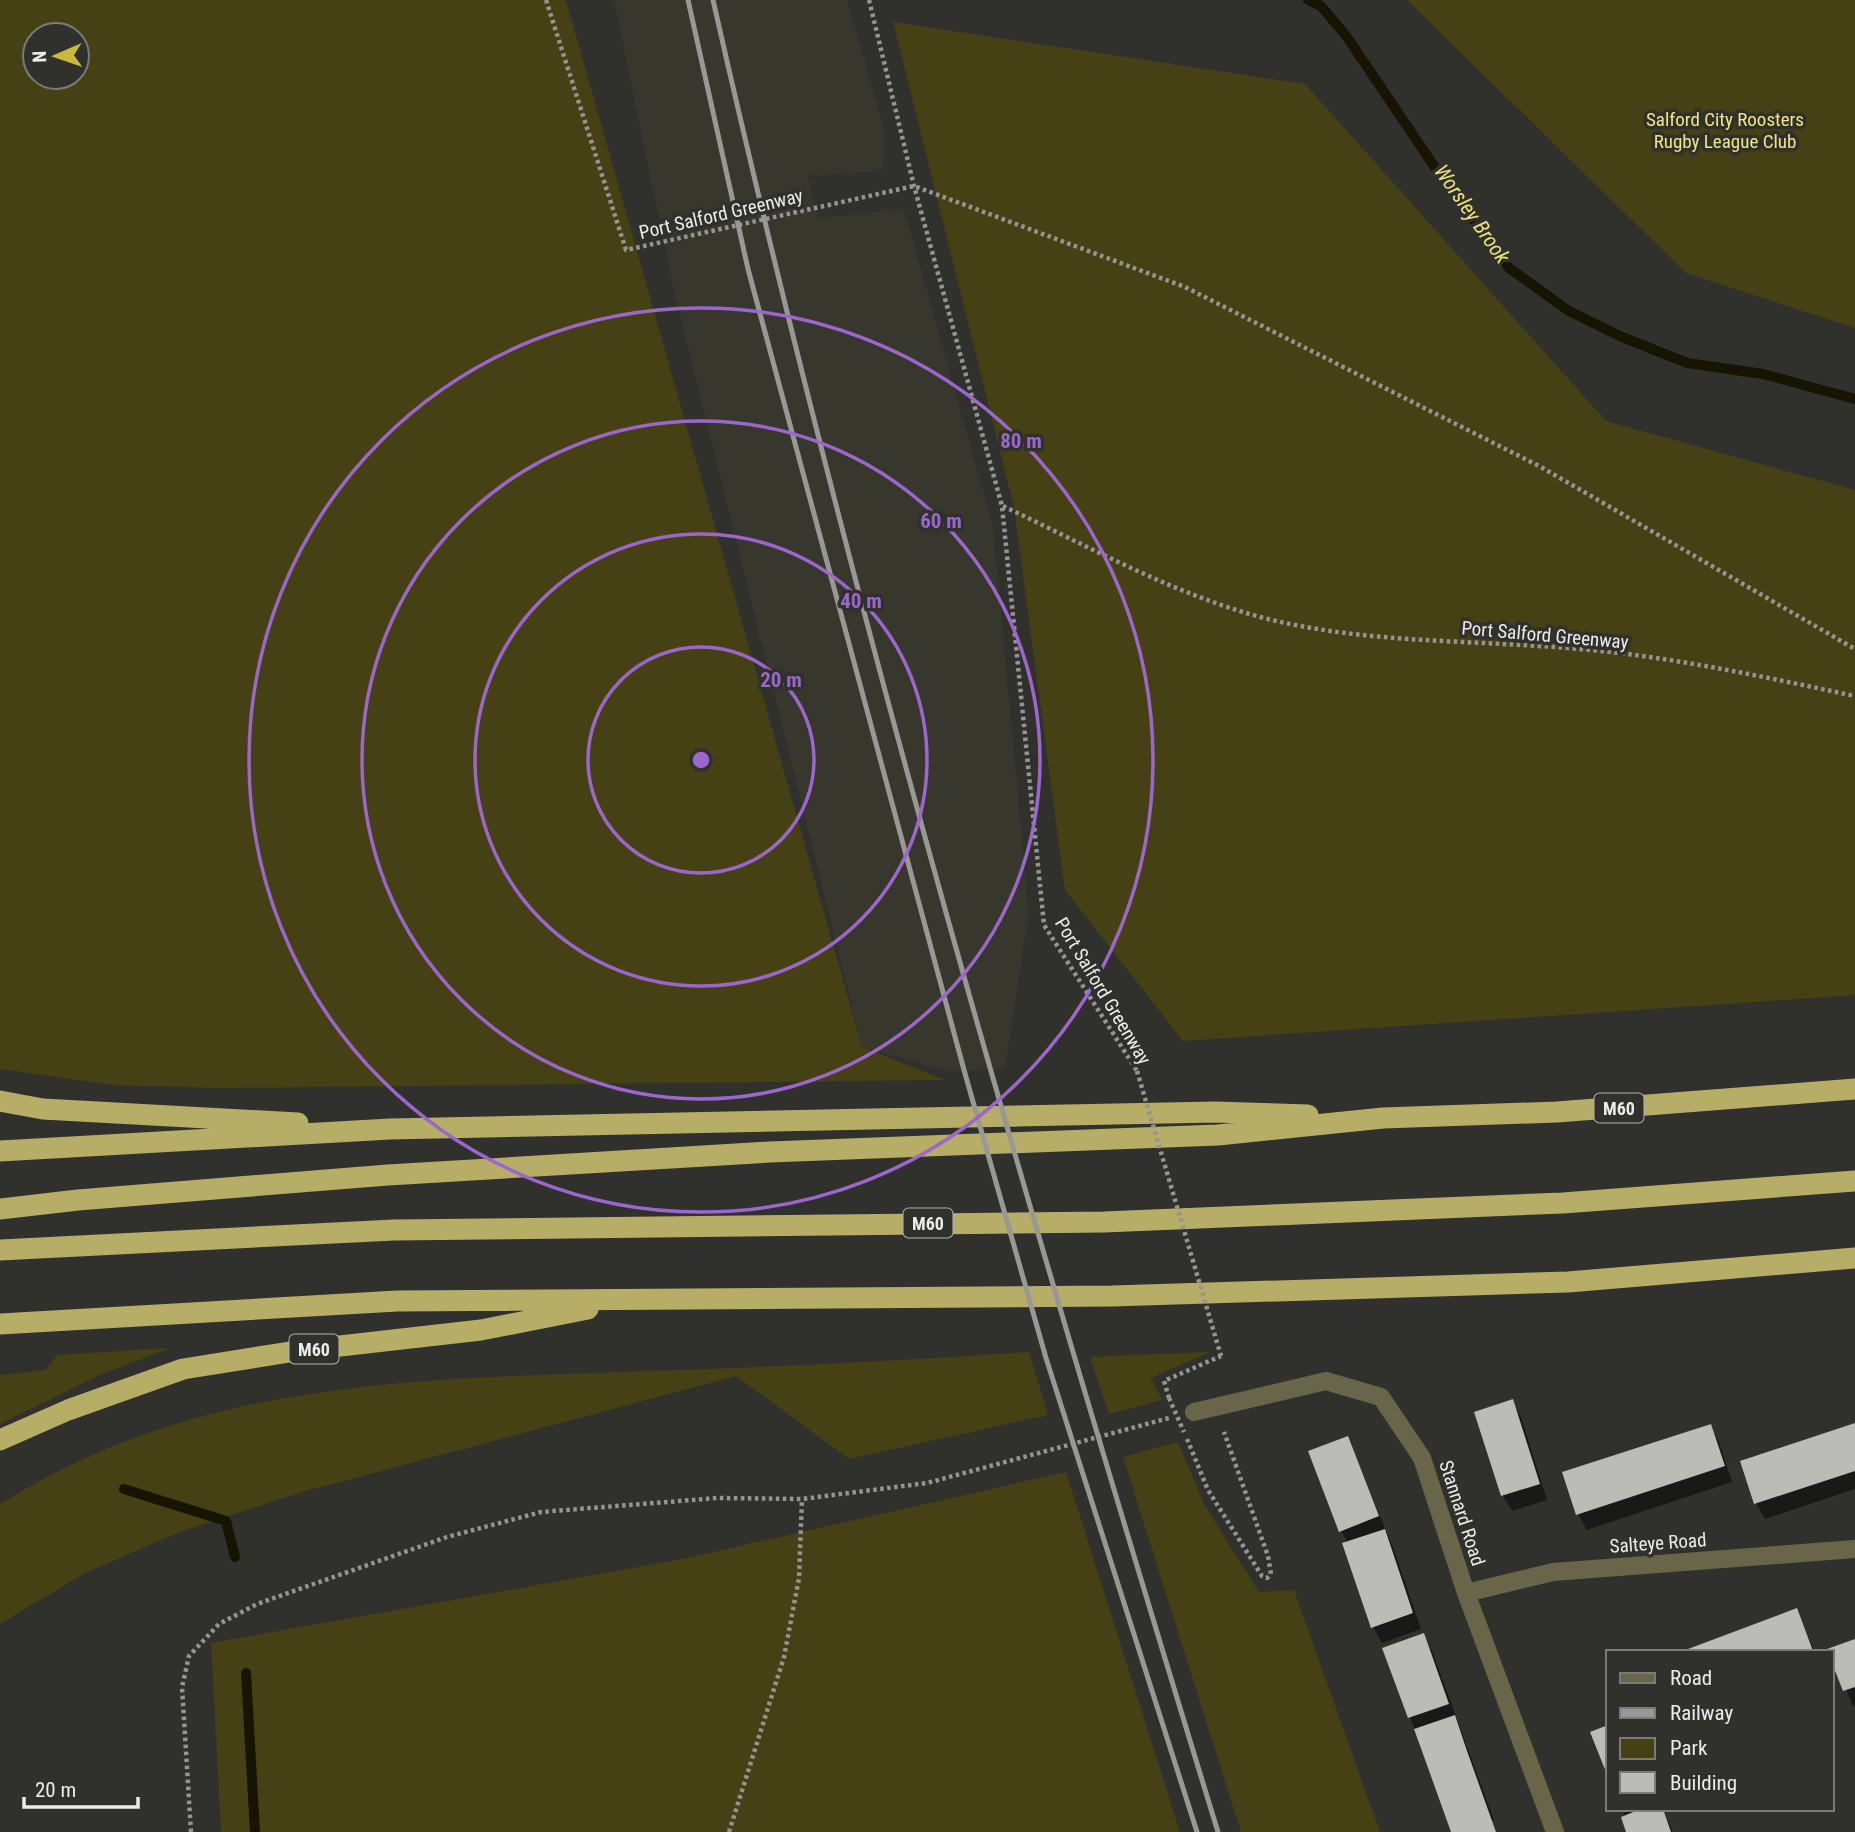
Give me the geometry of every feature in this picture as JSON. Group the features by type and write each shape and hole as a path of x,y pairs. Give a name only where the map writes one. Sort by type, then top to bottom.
{"highway":[{"name":"M60","path":"0,1209 78,1200 388,1175 770,1152 1218,1135 1383,1118 1557,1112 1855,1089"},
{"name":"M60","path":"0,1101 43,1109 390,1129"},
{"name":"M60","path":"0,1151 390,1129 1214,1112 1383,1118"},
{"name":"M60","path":"0,1250 394,1230 1104,1222 1563,1203 1855,1181"},
{"name":"M60","path":"0,1324 397,1301 1112,1296 1569,1282 1855,1258"},
{"name":"M60","path":"0,1440 68,1410 183,1369 296,1351 481,1331 639,1299"}],"street":[{"name":"Stannard Road","path":"1194,1412 1326,1381 1381,1397 1422,1458 1466,1592 1555,1832"},
{"name":"Salteye Road","path":"1466,1592 1553,1572 1855,1549"}],"path":[{"name":"Port Salford Greenway","path":"547,0 626,250 914,186"},
{"name":"Port Salford Greenway","path":"869,0 914,186 1002,506 1044,925 1137,1071 1221,1356 1164,1381 1208,1490 1262,1576 1267,1578 1271,1574 1268,1556 1216,1408"},
{"path":"914,186 1185,287 1541,467 1855,649"},
{"name":"Port Salford Greenway","path":"1002,506 1179,589 1271,620 1381,638 1569,648 1741,672 1855,696"},
{"path":"191,1832 182,1687 188,1656 219,1624 257,1604 447,1537 541,1512 717,1498 802,1499 927,1483 1194,1412"},
{"path":"729,1832 784,1657 799,1578 802,1499"}],"shaded area":[{"path":"614,0 847,0 885,132 884,163 882,171 808,176 818,218 904,209 993,526 1029,914 1005,1069 948,1071 862,1047 674,291"}],"green space":[{"path":"0,0 566,0 862,1047 945,1080 222,1088 113,1085 0,1069"},
{"name":"Salford City Roosters Rugby League Club","path":"1407,0 1855,0 1855,328 1686,273"},
{"path":"893,22 1305,84 1606,421 1855,490 1855,995 1183,1041 1065,890 1014,507"},
{"path":"170,1348 100,1375 0,1424 0,1375 46,1370 57,1355"},
{"path":"1029,1352 1048,1415 849,1459 736,1376 299,1493 180,1532 87,1572 0,1624 0,1504 74,1464 148,1433 224,1411 301,1395 459,1379"},
{"path":"1210,1352 1151,1378 1162,1400 1109,1414 1090,1357"},
{"path":"1178,1442 1204,1504 1259,1592 1294,1590 1380,1832 1241,1832 1123,1457"},
{"path":"1066,1472 1180,1832 221,1832 211,1643 683,1559"}],"building":[{"path":"1513,1399 1540,1484 1501,1496 1474,1412"},
{"path":"1855,1423 1855,1471 1754,1504 1740,1461"},
{"path":"1711,1424 1725,1466 1576,1515 1562,1472"},
{"path":"1348,1436 1379,1516 1339,1532 1308,1451"},
{"path":"1385,1529 1413,1613 1371,1628 1342,1543"},
{"path":"1797,1608 1813,1650 1685,1650"},
{"path":"1424,1633 1449,1704 1408,1718 1382,1648"},
{"path":"1855,1639 1855,1687 1843,1691 1834,1668 1834,1650 1827,1649"},
{"path":"1455,1715 1496,1832 1451,1832 1414,1729"},
{"path":"1606,1726 1606,1772 1590,1732"},
{"path":"1636,1811 1664,1811 1671,1832 1626,1832 1621,1817"}],"waterway":[{"name":"Worsley Brook","path":"1308,0 1321,6 1347,37 1440,175 1509,268 1569,311 1622,337 1687,363 1763,374 1855,399"},
{"path":"124,1489 226,1521 235,1557"},
{"path":"246,1673 255,1832"}],"railway":[{"path":"688,0 748,269 964,1070 1046,1358 1197,1832"},
{"path":"713,0 825,462 948,920 1080,1377 1218,1832"}]}
